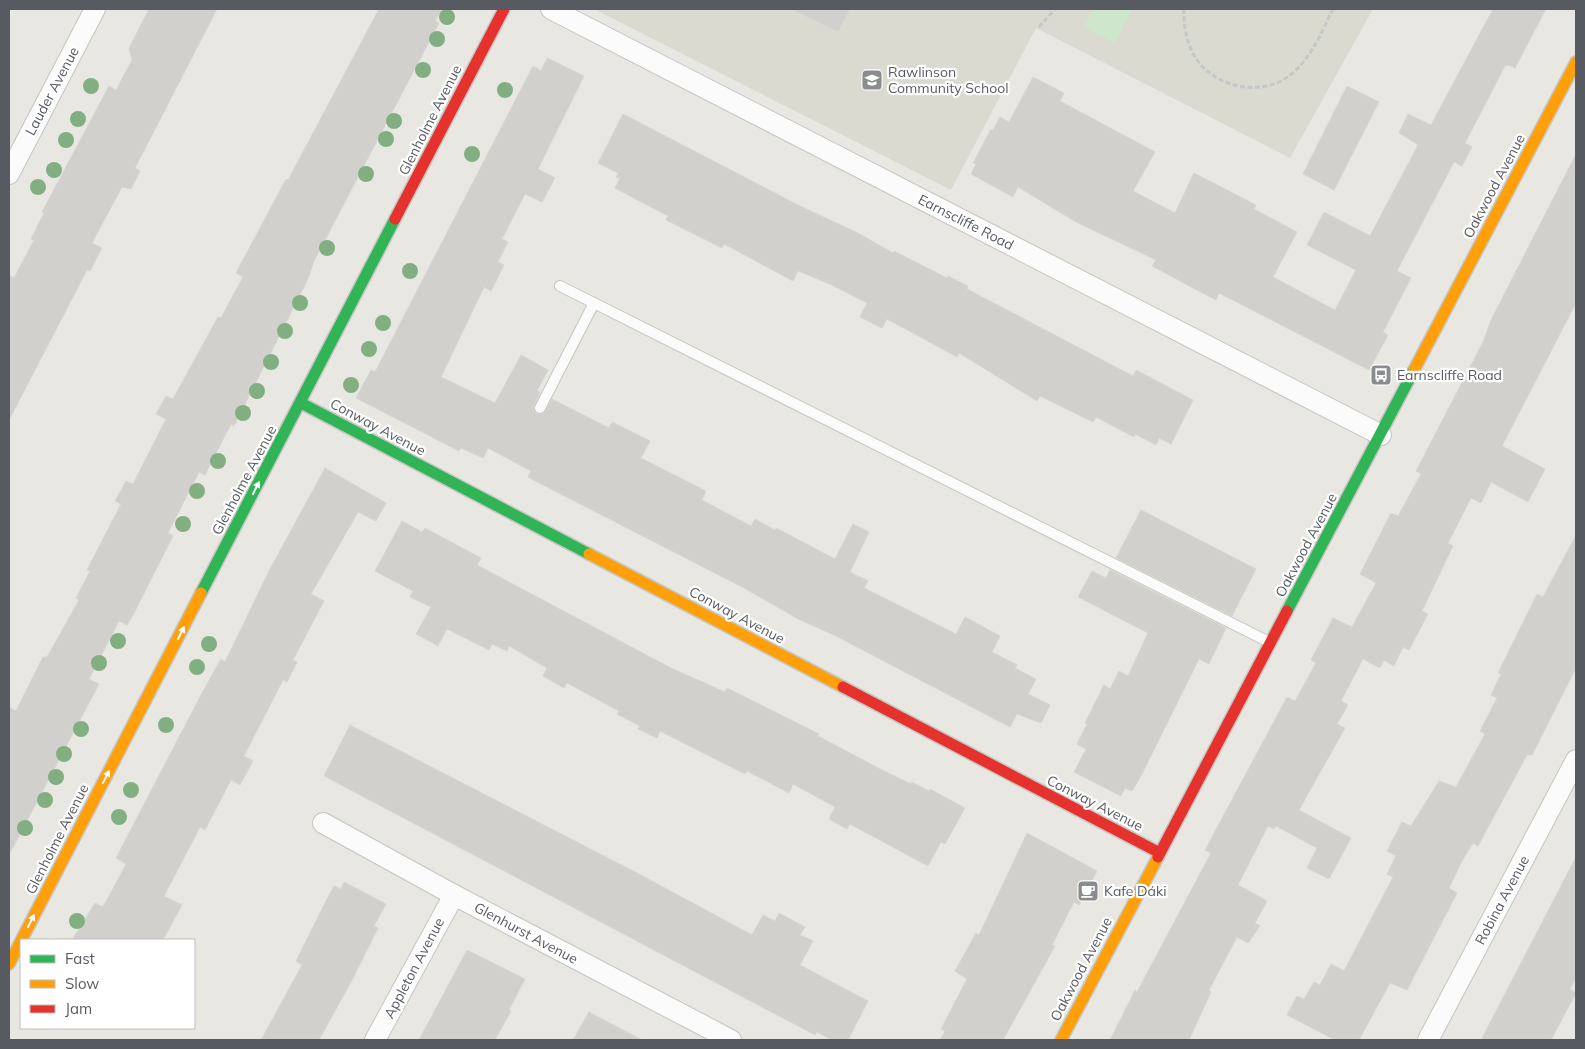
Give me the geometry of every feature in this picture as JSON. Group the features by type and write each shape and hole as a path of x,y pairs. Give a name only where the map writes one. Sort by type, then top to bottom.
{"street":[{"name":"Lauder Avenue","path":"11,164 95,9"},
{"name":"Glenholme Avenue","path":"22,939 504,9"},
{"name":"Earnscliffe Road","path":"552,9 1381,435"},
{"name":"Oakwood Avenue","path":"1061,1040 1158,852 1271,643 1576,62"},
{"name":"Conway Avenue","path":"301,403 1158,852"},
{"name":"Robina Avenue","path":"1428,1040 1576,760"},
{"name":"Glenhurst Avenue","path":"323,823 454,895 731,1040"},
{"name":"Appleton Avenue","path":"375,1040 454,895"},
{"name":"Glenholme Avenue","path":"9,964 20,943"}],"lane":[{"path":"560,286 1271,643"},
{"path":"540,408 594,304"}],"path":[{"path":"1039,27 1055,9"},
{"path":"1184,9 1187,39 1197,60 1213,76 1231,84 1249,87 1267,86 1286,78 1299,67 1309,54 1333,9"}],"shaded area":[{"name":"Rawlinson Community School","path":"594,9 1373,9 1290,158 1036,28 951,190"}],"green space":[{"path":"1093,9 1132,9 1115,43 1084,27"}],"building":[{"path":"149,9 217,9 135,168 140,171 131,189 122,187 92,243 102,248 90,271 87,270 9,420 9,275 14,278 34,240 31,239 44,213 42,212 109,86 116,90 132,60 129,48"},
{"path":"379,9 442,9 435,21 439,23 314,261 308,279 234,426 231,424 205,475 199,472 168,533 173,536 133,615 127,625 119,621 89,679 99,684 9,855 9,707 16,711 43,657 47,657 79,600 76,598 90,571 87,570 121,504 115,501 126,481 133,484 166,419 156,414 166,396 173,399 218,317 221,318 243,277 236,273"},
{"path":"791,9 850,9 838,32"},
{"path":"1493,9 1546,9 1515,68 1508,65 1505,66 1465,143 1472,147 1462,166 1454,162 1397,271 1411,278 1383,332 1388,335 1369,370 1219,293 1216,300 1152,266 1156,260 1076,222 1018,187 1013,197 971,174 976,164 973,163 991,129 993,130 1000,117 1009,122 1033,77 1064,93 1060,101 1155,152 1133,191 1175,213 1194,173 1256,205 1254,209 1297,232 1273,277 1335,310 1356,270 1307,245 1324,212 1370,236 1418,145 1399,133 1408,114 1431,125"},
{"path":"547,58 584,76 538,169 555,178 542,202 525,194 502,239 508,242 498,262 504,265 491,291 484,287 441,377 495,403 521,355 548,370 537,391 540,392 533,408 536,414 544,413 552,399 609,428 612,422 650,441 641,458 706,491 702,500 751,526 755,519 835,559 853,524 869,532 850,572 868,581 864,588 956,634 965,617 1000,636 992,652 1017,665 1015,668 1036,679 1028,694 1050,705 1041,723 1017,714 1010,727 836,636 798,619 744,588 528,477 531,471 488,448 483,458 461,448 459,451 356,398 371,370 375,372 533,66 541,71"},
{"path":"1347,86 1379,102 1334,190 1303,174"},
{"path":"623,114 800,206 858,233 893,253 894,251 947,278 948,276 968,286 967,289 1133,376 1136,370 1193,400 1171,444 1159,438 1156,445 1135,434 1134,437 1096,417 1093,422 1040,396 1037,401 959,353 957,357 887,319 882,328 860,317 867,303 832,285 798,271 793,281 724,244 722,248 666,220 668,216 615,188 620,178 616,177 618,173 598,163"},
{"path":"1576,154 1576,303 1502,446 1545,469 1528,502 1491,482 1481,503 1471,498 1448,543 1453,546 1422,611 1428,614 1409,650 1403,647 1394,666 1384,660 1380,668 1363,659 1341,701 1348,705 1337,724 1345,728 1299,810 1351,838 1329,879 1307,868 1317,848 1276,826 1274,829 1268,826 1238,885 1267,901 1255,923 1260,926 1248,943 1237,937 1209,990 1211,992 1189,1040 1110,1040 1135,990 1137,992 1211,853 1205,850 1287,697 1295,701 1316,663 1311,660 1333,618 1352,627 1376,583 1360,574 1391,513 1398,516 1421,474 1416,471 1483,342 1491,320"},
{"path":"325,468 386,503 376,521 358,512 311,594 324,601 293,660 297,662 287,682 283,680 244,756 253,761 240,785 231,780 205,830 200,827 164,896 182,905 164,939 73,939 95,903 103,907 116,883 126,864 116,858 203,691 221,659 225,662 269,571"},
{"path":"1141,510 1256,569 1232,616 1116,558"},
{"path":"402,521 422,532 425,528 481,558 477,565 671,668 725,692 727,688 819,734 818,736 882,770 911,784 912,782 929,791 930,789 965,808 945,844 941,842 928,866 850,824 847,829 829,819 835,807 793,784 789,793 747,771 745,774 660,731 657,738 638,729 640,726 617,714 619,711 567,683 564,688 543,676 547,668 509,646 507,651 492,644 489,650 447,629 438,646 416,634 431,607 410,597 413,591 375,571"},
{"path":"1576,535 1576,668 1532,755 1527,755 1478,846 1473,843 1462,861 1449,888 1457,893 1407,990 1390,983 1359,1040 1335,1040 1287,1015 1297,996 1304,999 1314,982 1320,985 1331,964 1344,971 1393,877 1387,874 1396,856 1387,851 1402,822 1411,826 1439,781 1456,787 1485,734 1480,731 1497,698 1491,695 1501,674 1498,673 1537,594 1543,597"},
{"path":"1110,570 1226,628 1209,664 1199,659 1132,791 1125,788 1121,796 1074,772 1086,749 1077,744 1104,685 1110,689 1119,671 1128,676 1148,633 1078,597 1092,571 1106,578"},
{"path":"350,725 639,874 752,935 763,915 775,921 779,913 805,927 800,935 813,941 800,965 868,1001 848,1040 832,1040 817,1032 815,1035 324,776"},
{"path":"1027,833 1097,871 1079,905 1074,902 1052,945 1055,946 1003,1040 940,1040 945,1031 941,1029 967,979 955,971 976,933 979,935"},
{"path":"1576,857 1576,978 1570,989 1576,993 1551,1040 1481,1040"},
{"path":"344,882 386,904 374,926 378,928 351,982 319,1040 261,1040 302,965 296,961 326,901 334,886 341,889"},
{"path":"467,950 525,979 509,1010 511,1011 495,1040 419,1040"},
{"path":"589,1012 642,1040 573,1040"}],"traffic: fast":[{"path":"201,593 395,219"},
{"path":"1287,611 1414,370"},
{"path":"301,403 589,554"}],"traffic: slow":[{"path":"1414,370 1576,62"},
{"path":"589,554 843,687"},
{"path":"22,939 201,593"},
{"path":"1061,1040 1158,857"},
{"path":"9,964 20,943"}],"traffic: jam":[{"path":"395,219 504,9"},
{"path":"1158,857 1287,611"},
{"path":"843,687 1158,852"}],"place":[{"name":"Rawlinson Community School","path":"872,80"},
{"name":"Earnscliffe Road","path":"1381,375"},
{"name":"Kafe Dáki","path":"1088,891"}]}
